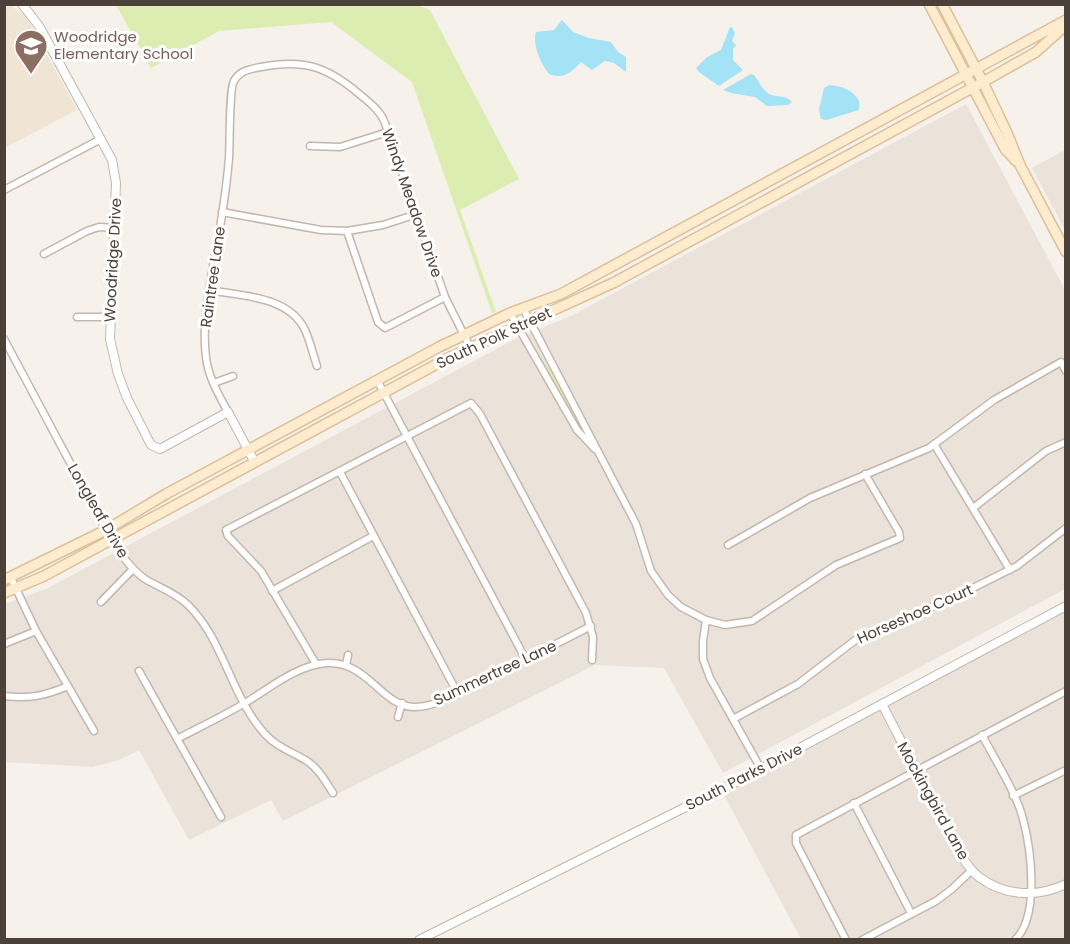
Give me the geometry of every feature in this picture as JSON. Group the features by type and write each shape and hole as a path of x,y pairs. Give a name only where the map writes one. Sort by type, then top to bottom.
{"main road":[{"path":"929,4 1005,149 1020,165"},
{"path":"942,4 977,69 1020,165 1065,252"},
{"name":"South Polk Street","path":"8,579 106,530 377,380 510,313 570,289 1065,20"},
{"name":"South Polk Street","path":"4,593 16,590 111,540 254,461 470,347 613,283 1036,52 1065,25"}],"street":[{"name":"Woodridge Drive","path":"22,4 39,26 112,160 116,183 110,339 118,374 127,398 151,445 160,449 228,412"},
{"name":"Windy Meadow Drive","path":"233,82 240,73 268,66 308,65 322,68 346,83 372,104 383,118 445,297 470,347"},
{"name":"Raintree Lane","path":"233,82 228,169 205,330 206,357 214,383 254,461"},
{"path":"310,146 340,147 388,132"},
{"path":"4,190 101,139"},
{"path":"222,212 321,230 347,231 383,225 417,214"},
{"path":"44,254 87,231 99,227 115,228"},
{"path":"347,231 381,326 385,328 445,297"},
{"path":"209,290 269,301 290,310 305,330 317,366"},
{"path":"524,308 636,524 651,571 657,582 681,607 706,620 725,625 752,621 836,565 900,538 899,532 864,474"},
{"path":"510,313 577,430 600,455"},
{"path":"77,317 110,317"},
{"name":"Longleaf Drive","path":"4,339 111,540 133,569 144,578 177,596 203,622 244,703 263,732 281,747 308,762 321,774 333,793"},
{"path":"538,362 549,356"},
{"path":"728,545 810,498 929,448 994,400 1061,362 1065,372"},
{"path":"214,383 233,376"},
{"path":"377,380 526,660"},
{"path":"316,664 261,571 228,536 226,530 471,403 480,414 591,626 592,660"},
{"path":"973,508 1046,451 1065,442"},
{"path":"934,444 1010,570"},
{"path":"340,472 458,694"},
{"name":"Horseshoe Court","path":"733,719 798,684 858,638 1010,570 1065,528"},
{"path":"272,591 373,536"},
{"path":"101,602 133,569"},
{"path":"8,579 94,731"},
{"name":"South Parks Drive","path":"419,939 761,769 1065,606"},
{"path":"706,620 703,659 710,678 761,769"},
{"name":"Summertree Lane","path":"402,703 414,707 437,703 591,626"},
{"path":"4,644 36,632"},
{"path":"346,665 348,655"},
{"path":"177,739 280,681 316,664 346,665 368,677 381,691 402,703 398,717"},
{"path":"139,671 221,817"},
{"path":"4,696 24,698 45,696 68,687"},
{"path":"846,939 795,838 798,832 1065,691"},
{"name":"Mockingbird Lane","path":"882,704 949,832 976,875 993,886 1032,894 1046,892 1065,884"},
{"path":"982,735 1023,818 1032,894 1022,934 1016,939"},
{"path":"1013,796 1065,770"},
{"path":"854,803 911,913"},
{"path":"862,939 936,901 972,870"}],"shaded area":[{"name":"Woodridge Elementary School","path":"4,5 10,5 24,15 31,25 77,110 5,148"},
{"path":"966,104 1065,290 1065,589 723,773 664,668 595,665 283,821 271,800 189,840 139,750 119,760 92,767 5,762 5,604 48,588 515,339 571,316"},
{"path":"1065,150 1065,230 1032,168"},
{"path":"1065,611 1065,939 801,939 723,793"}],"green space":[{"path":"414,4 430,10 519,179 460,210 496,312 492,313 412,82 331,22 219,31 151,68 116,5"},
{"path":"549,362 583,428 569,412 544,366"}],"water":[{"path":"562,20 573,32 611,42 618,52 626,57 626,72 614,63 605,61 592,70 581,62 567,74 554,76 549,74 538,54 535,42 536,32 554,30"},
{"path":"730,27 735,33 732,41 736,45 733,49 733,60 743,70 719,86 696,68 707,57 721,50"},
{"path":"751,74 769,94 787,98 792,102 788,105 767,106 755,97 723,90"},
{"path":"829,85 843,88 854,94 859,101 859,110 826,120 821,119 819,110 824,88"}],"place":[{"name":"Woodridge Elementary School","path":"31,75"}]}
